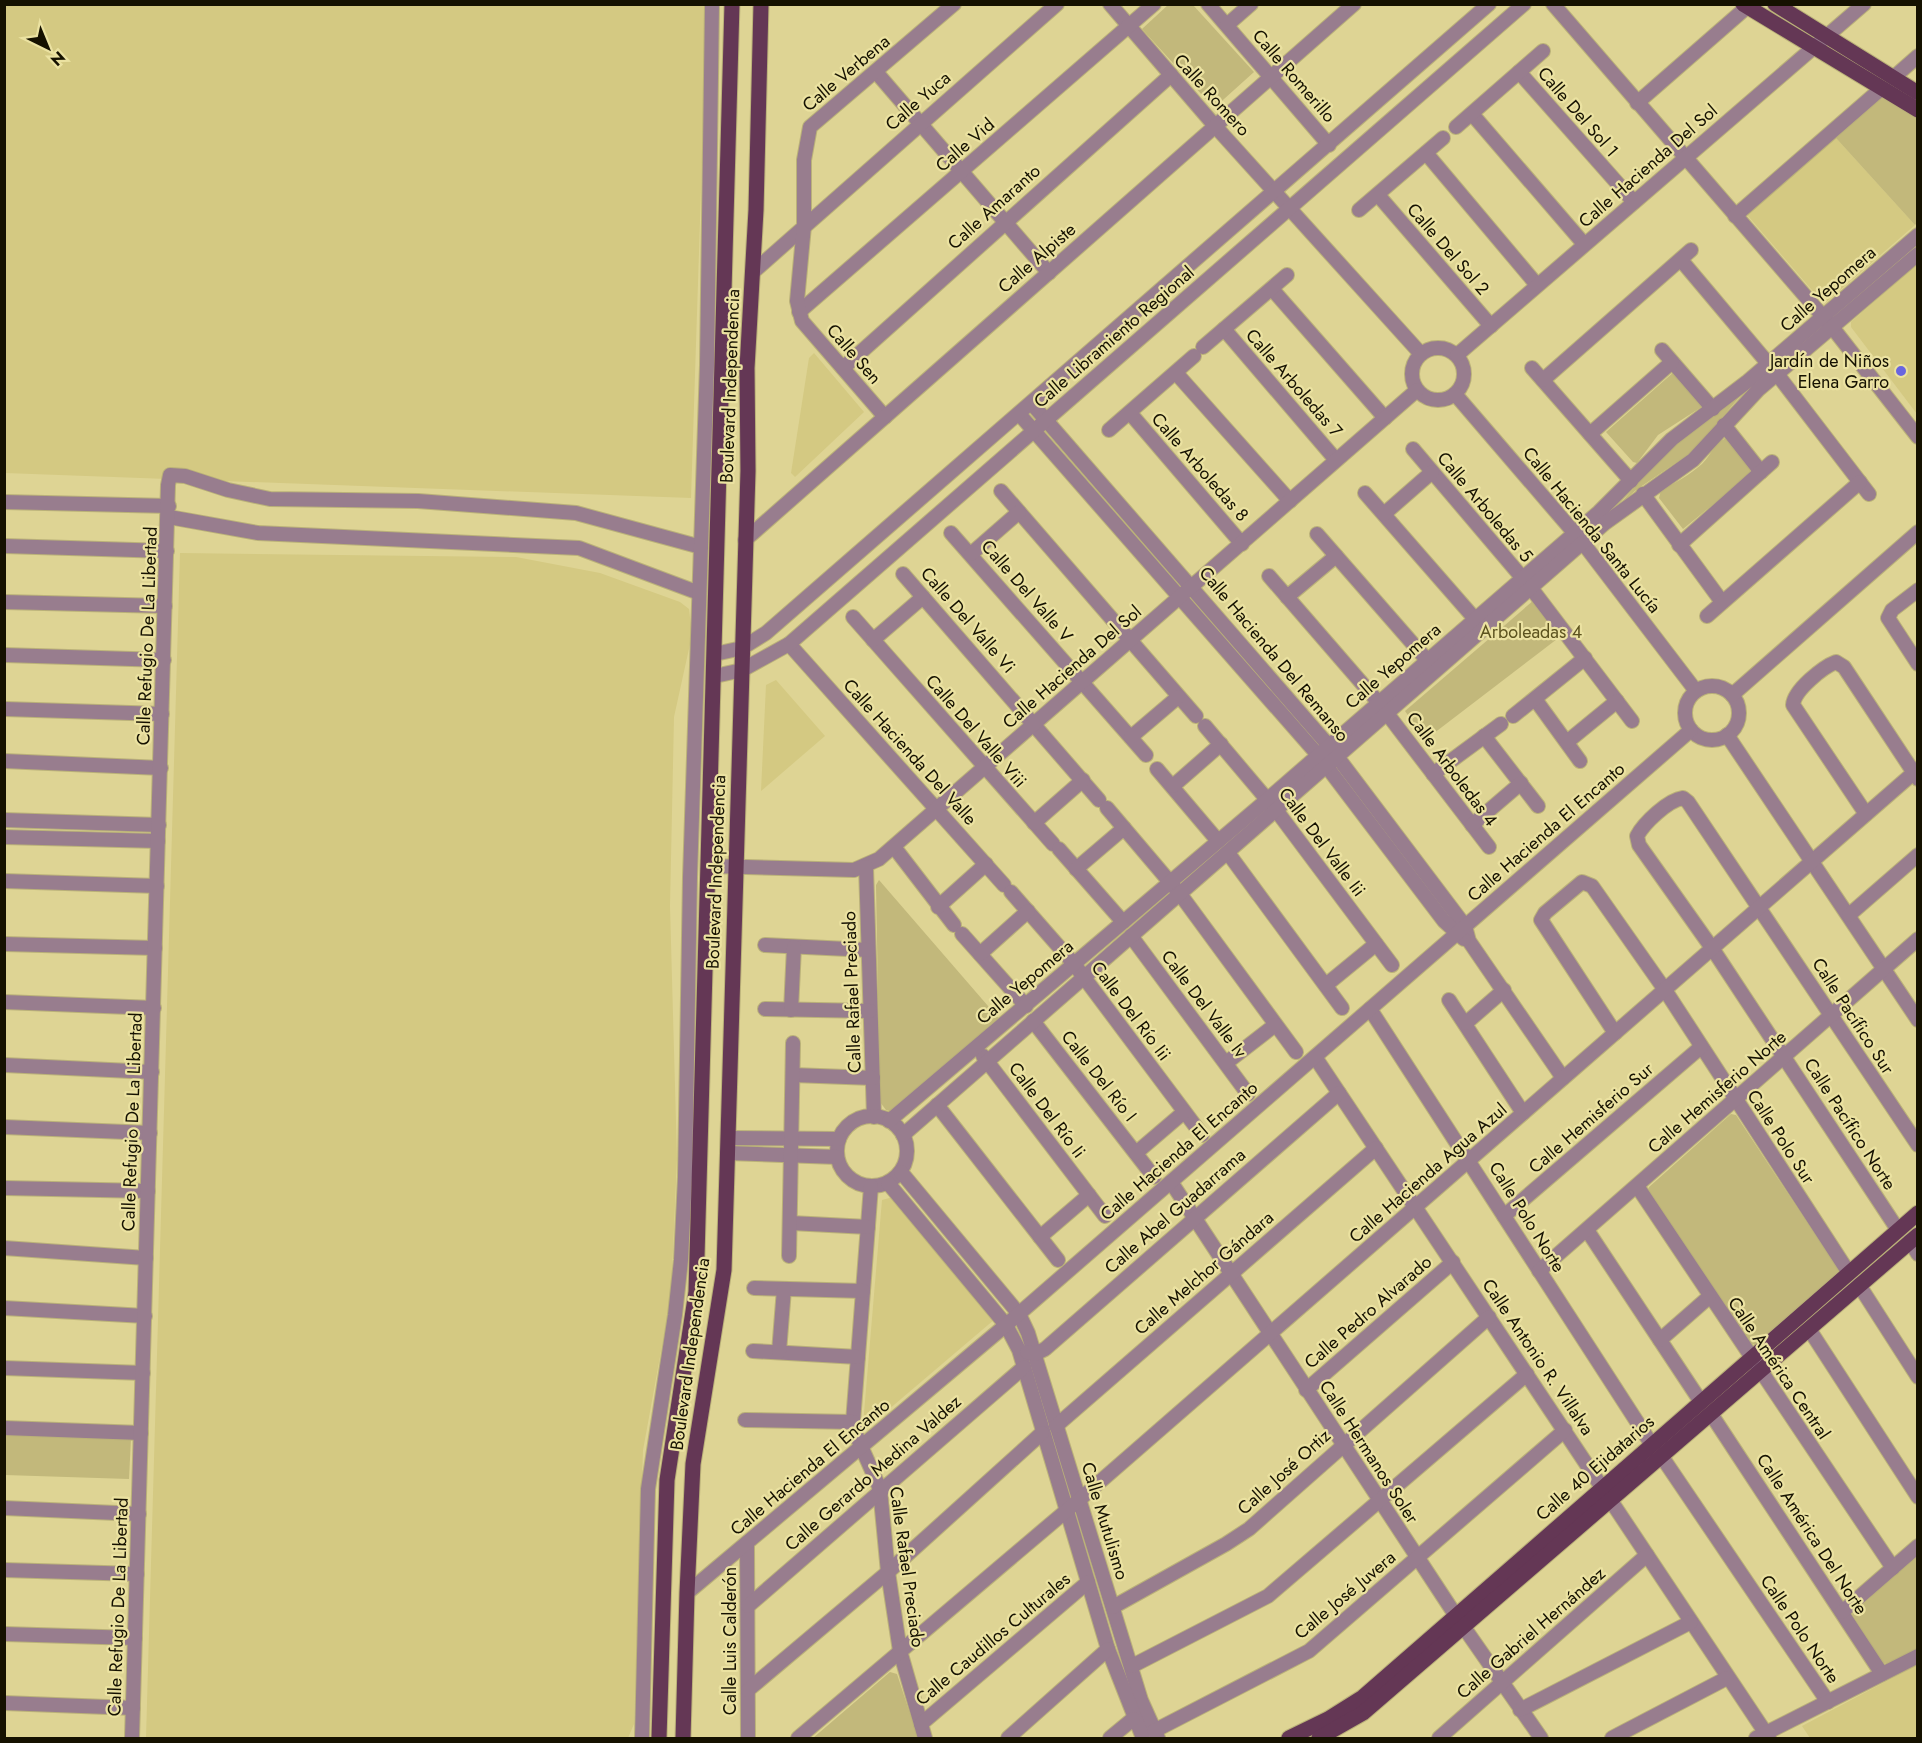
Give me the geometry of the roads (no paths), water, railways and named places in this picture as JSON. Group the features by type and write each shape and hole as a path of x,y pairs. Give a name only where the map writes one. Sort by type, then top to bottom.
{"main road":[{"name":"Boulevard Independencia","path":"659,1738 667,1480 696,1292 710,866 732,4"},
{"name":"Boulevard Independencia","path":"683,1738 693,1464 724,1270 742,670 747,368 753,272 761,4"},
{"path":"1775,4 1827,37 1888,83 1917,110"},
{"path":"1745,6 1815,47 1888,83 1917,93"},
{"name":"Calle 40 Ejidatarios","path":"1322,1738 1364,1713 1460,1622 1706,1408 1751,1358 1917,1213"},
{"name":"Calle 40 Ejidatarios","path":"1706,1408 1760,1371 1859,1286 1915,1243"},
{"name":"Calle 40 Ejidatarios","path":"1289,1738 1350,1707 1460,1622"}],"street":[{"path":"642,1738 648,1489 681,1260 701,548 712,4"},
{"name":"Calle Verbena","path":"799,312 797,286 804,226 804,160 810,127 954,4"},
{"name":"Calle Yuca","path":"753,272 1057,4"},
{"name":"Calle Romero","path":"1110,4 1215,126 1291,207"},
{"name":"Calle Vid","path":"799,312 1154,4"},
{"name":"Calle Romerillo","path":"1208,4 1329,145"},
{"path":"1227,25 1251,4"},
{"name":"Calle Alpiste","path":"745,540 1354,4"},
{"name":"Calle Libramiento Regional","path":"715,654 742,648 766,633 1020,415 1489,4"},
{"name":"Calle Libramiento Regional","path":"715,676 742,670 789,644 1524,4"},
{"path":"1552,4 1827,322 1917,436"},
{"name":"Calle Hacienda Del Sol","path":"1457,355 1864,4"},
{"path":"1637,103 1745,6"},
{"path":"1456,127 1543,51"},
{"path":"1735,216 1917,56"},
{"path":"876,72 1048,273"},
{"name":"Calle Del Sol 1","path":"1519,72 1634,202"},
{"name":"Calle Amaranto","path":"843,368 1004,221 1171,75"},
{"path":"1472,114 1584,244"},
{"path":"1359,210 1443,138"},
{"path":"1426,153 1536,285"},
{"name":"Calle Del Sol 2","path":"1378,195 1491,326"},
{"path":"1291,207 1421,354"},
{"name":"Calle Yepomera","path":"1827,322 1917,235"},
{"path":"1543,380 1691,250"},
{"name":"Calle Yepomera","path":"1579,538 1672,439 1772,369 1827,322 1917,254"},
{"path":"1681,260 1772,369 1869,494"},
{"path":"1109,430 1287,275"},
{"path":"1272,289 1385,418"},
{"name":"Calle Sen","path":"799,312 810,331 885,417"},
{"name":"Calle Arboledas 7","path":"1224,329 1336,460"},
{"path":"1439,348 1457,355 1463,364 1465,375 1462,386 1455,394 1435,400 1418,390 1412,371 1421,354 1439,348"},
{"path":"1662,350 1713,409"},
{"path":"1590,434 1672,362"},
{"path":"1532,368 1631,481"},
{"name":"Calle Yepomera","path":"903,1135 1228,853 1272,805 1526,583 1579,538 1693,460 1772,369"},
{"path":"1176,373 1290,501"},
{"name":"Calle Hacienda Del Sol","path":"866,867 894,847 938,809 1418,390"},
{"name":"Calle Hacienda Santa Lucía","path":"1455,394 1579,538 1696,692"},
{"name":"Calle Hacienda Del Remanso","path":"1032,404 1193,587 1328,756 1461,930 1563,1078"},
{"name":"Calle Arboledas 8","path":"1130,413 1242,544"},
{"name":"Calle Hacienda Del Remanso","path":"1020,415 1181,597 1328,756"},
{"path":"1679,545 1767,467 1724,425"},
{"name":"Calle Arboledas 5","path":"1413,449 1526,583 1632,721"},
{"path":"1384,514 1432,471"},
{"name":"Calle Refugio De La Libertad","path":"132,1738 170,475 185,476 228,490 270,499 418,501 576,513 701,548"},
{"path":"1707,616 1860,482"},
{"name":"Calle Del Valle Iii","path":"1001,491 1272,805 1392,965"},
{"path":"1365,493 1475,619"},
{"path":"1643,494 1722,602"},
{"path":"4,502 169,511 258,533 579,548 699,593"},
{"path":"971,554 1018,512"},
{"path":"1732,695 1917,532"},
{"name":"Calle Del Valle V","path":"951,533 1146,755"},
{"path":"1317,534 1427,660"},
{"path":"4,546 167,551"},
{"path":"1287,597 1336,556"},
{"name":"Calle Del Valle Vi","path":"903,574 1124,828"},
{"name":"Calle Arboledas 4","path":"1269,576 1383,708 1489,847"},
{"name":"Calle Yepomera","path":"1383,708 1427,660 1475,619 1526,583"},
{"path":"1917,590 1893,610 1888,618 1917,664"},
{"path":"873,640 923,597"},
{"path":"4,602 165,606"},
{"name":"Calle Del Valle Viii","path":"853,617 1076,869"},
{"name":"Calle Hacienda Del Valle","path":"789,644 1008,888"},
{"path":"4,655 164,660"},
{"path":"1513,716 1585,658"},
{"path":"1866,814 1794,708 1793,700 1805,686 1832,664 1836,663 1844,667 1916,774"},
{"path":"1718,687 1732,695 1739,716 1733,730 1720,738 1704,739 1691,730 1685,714 1690,698 1696,692 1703,688 1718,687"},
{"path":"1131,737 1179,697"},
{"path":"1535,699 1580,761"},
{"path":"1567,742 1617,701"},
{"path":"4,709 162,714"},
{"path":"1433,774 1501,724"},
{"name":"Calle Hacienda El Encanto","path":"687,1593 1019,1314 1691,730"},
{"path":"1727,735 1917,1020"},
{"path":"1484,736 1538,806"},
{"path":"1173,786 1221,744"},
{"path":"4,761 161,768"},
{"path":"1157,769 1218,841"},
{"name":"Calle Hacienda Agua Azul","path":"798,1738 1079,1500 1866,814 1916,774"},
{"path":"1034,824 1083,780"},
{"path":"1472,825 1521,783"},
{"name":"Calle Pacífico Sur","path":"1712,948 1639,845 1637,836 1641,828 1675,800 1686,800 1760,906 1917,1145"},
{"name":"Calle Yepomera","path":"889,1121 1218,841 1272,805"},
{"path":"4,820 159,825"},
{"path":"1123,922 1076,869 1124,828 1180,894 1296,1052"},
{"path":"4,837 158,841"},
{"path":"894,847 938,907 1026,1006"},
{"path":"1228,853 1342,1008"},
{"path":"1849,915 1917,855"},
{"path":"938,907 986,864"},
{"path":"710,866 843,870 866,867"},
{"name":"Calle Rafael Preciado","path":"866,867 874,1117"},
{"path":"4,881 157,886"},
{"name":"Calle Polo Sur","path":"1615,1033 1541,920 1545,912 1582,882 1589,883 1665,990 1849,1273"},
{"name":"Calle Del Río Iii","path":"1008,888 1074,964 1202,1135"},
{"path":"980,954 1028,911"},
{"name":"Calle Del Valle Iv","path":"1131,936 1248,1094"},
{"name":"Calle Hemisferio Norte","path":"1539,1271 1917,939"},
{"path":"4,944 155,948"},
{"path":"1326,985 1376,944"},
{"path":"765,945 868,950"},
{"path":"791,1010 794,946"},
{"name":"Calle Pacífico Norte","path":"1712,948 1898,1230"},
{"path":"688,957 707,958"},
{"path":"1466,1023 1504,990"},
{"path":"1449,1000 1523,1113"},
{"path":"4,1002 154,1008"},
{"path":"765,1009 870,1011"},
{"name":"Calle Polo Norte","path":"1370,1009 1657,1451 1828,1702"},
{"name":"Calle Del Río I","path":"1033,1021 1154,1176"},
{"path":"1226,1063 1275,1024"},
{"path":"789,1256 793,1044"},
{"name":"Calle Hemisferio Sur","path":"1504,1216 1701,1047"},
{"name":"Calle Del Río Ii","path":"976,1048 1105,1216"},
{"name":"Calle Antonio R. Villalva","path":"1315,1057 1417,1206 1691,1622 1764,1737"},
{"path":"4,1065 152,1072"},
{"path":"793,1075 873,1078"},
{"name":"Calle Abel Guadarrama","path":"1035,1354 1045,1349 1339,1093"},
{"path":"937,1105 1058,1260"},
{"path":"1136,1153 1184,1112"},
{"path":"874,1117 889,1121 903,1135 907,1157 901,1172 888,1183 861,1185 845,1174 837,1157 839,1139 857,1120 874,1117"},
{"path":"4,1127 150,1133"},
{"path":"728,1145 839,1139"},
{"path":"728,1145 792,1156 837,1157"},
{"name":"Calle Melchor Gándara","path":"1056,1426 1376,1148"},
{"name":"Calle Mutulismo","path":"901,1172 1019,1314 1035,1354 1132,1666 1151,1736"},
{"name":"Calle Hermanos Soler","path":"1171,1182 1460,1622 1541,1738"},
{"name":"Calle Mutulismo","path":"888,1183 1006,1325 1019,1350 1108,1649 1133,1719 1151,1736"},
{"name":"Calle Rafael Preciado","path":"871,1186 853,1422 880,1489 888,1572 900,1651 925,1738"},
{"name":"Calle América Central","path":"1637,1186 1709,1297 1893,1568"},
{"path":"4,1188 148,1191"},
{"path":"1040,1237 1089,1195"},
{"path":"791,1223 868,1227"},
{"name":"Calle América Del Norte","path":"1587,1230 1882,1674"},
{"path":"4,1248 146,1258"},
{"name":"Calle Pedro Alvarado","path":"1306,1390 1453,1262"},
{"path":"1859,1286 1917,1377"},
{"path":"754,1288 863,1291"},
{"path":"779,1352 784,1288"},
{"path":"1660,1340 1709,1297"},
{"path":"4,1308 145,1316"},
{"name":"Calle José Ortiz","path":"1113,1607 1242,1533 1489,1317"},
{"path":"1809,1329 1917,1497"},
{"path":"1019,1350 1035,1354"},
{"path":"753,1351 858,1357"},
{"name":"Calle Gerardo Medina Valdez","path":"748,1606 880,1489 1024,1367"},
{"path":"4,1368 143,1373"},
{"path":"1132,1666 1268,1596 1527,1374"},
{"path":"745,1420 853,1422"},
{"path":"4,1428 141,1432"},
{"name":"Calle José Juvera","path":"1151,1736 1309,1651 1564,1430"},
{"path":"748,1690 888,1572 1042,1433"},
{"path":"4,1508 139,1514"},
{"name":"Calle Luis Calderón","path":"747,1543 748,1738"},
{"path":"1842,1612 1917,1546"},
{"name":"Calle Gabriel Hernández","path":"1439,1738 1647,1555"},
{"path":"4,1570 137,1574"},
{"name":"Calle Caudillos Culturales","path":"921,1724 1089,1582"},
{"path":"1520,1710 1691,1622"},
{"path":"4,1634 135,1638"},
{"path":"1008,1738 1108,1649"},
{"path":"1764,1737 1917,1656"},
{"path":"1612,1738 1727,1678"},
{"path":"4,1703 133,1708"},
{"path":"1110,1738 1133,1719"}],"place":[{"name":"Jardín de Niños Elena Garro","path":"1901,371"}],"park label":[{"name":"Arboleadas 4","path":"1531,632"}]}
